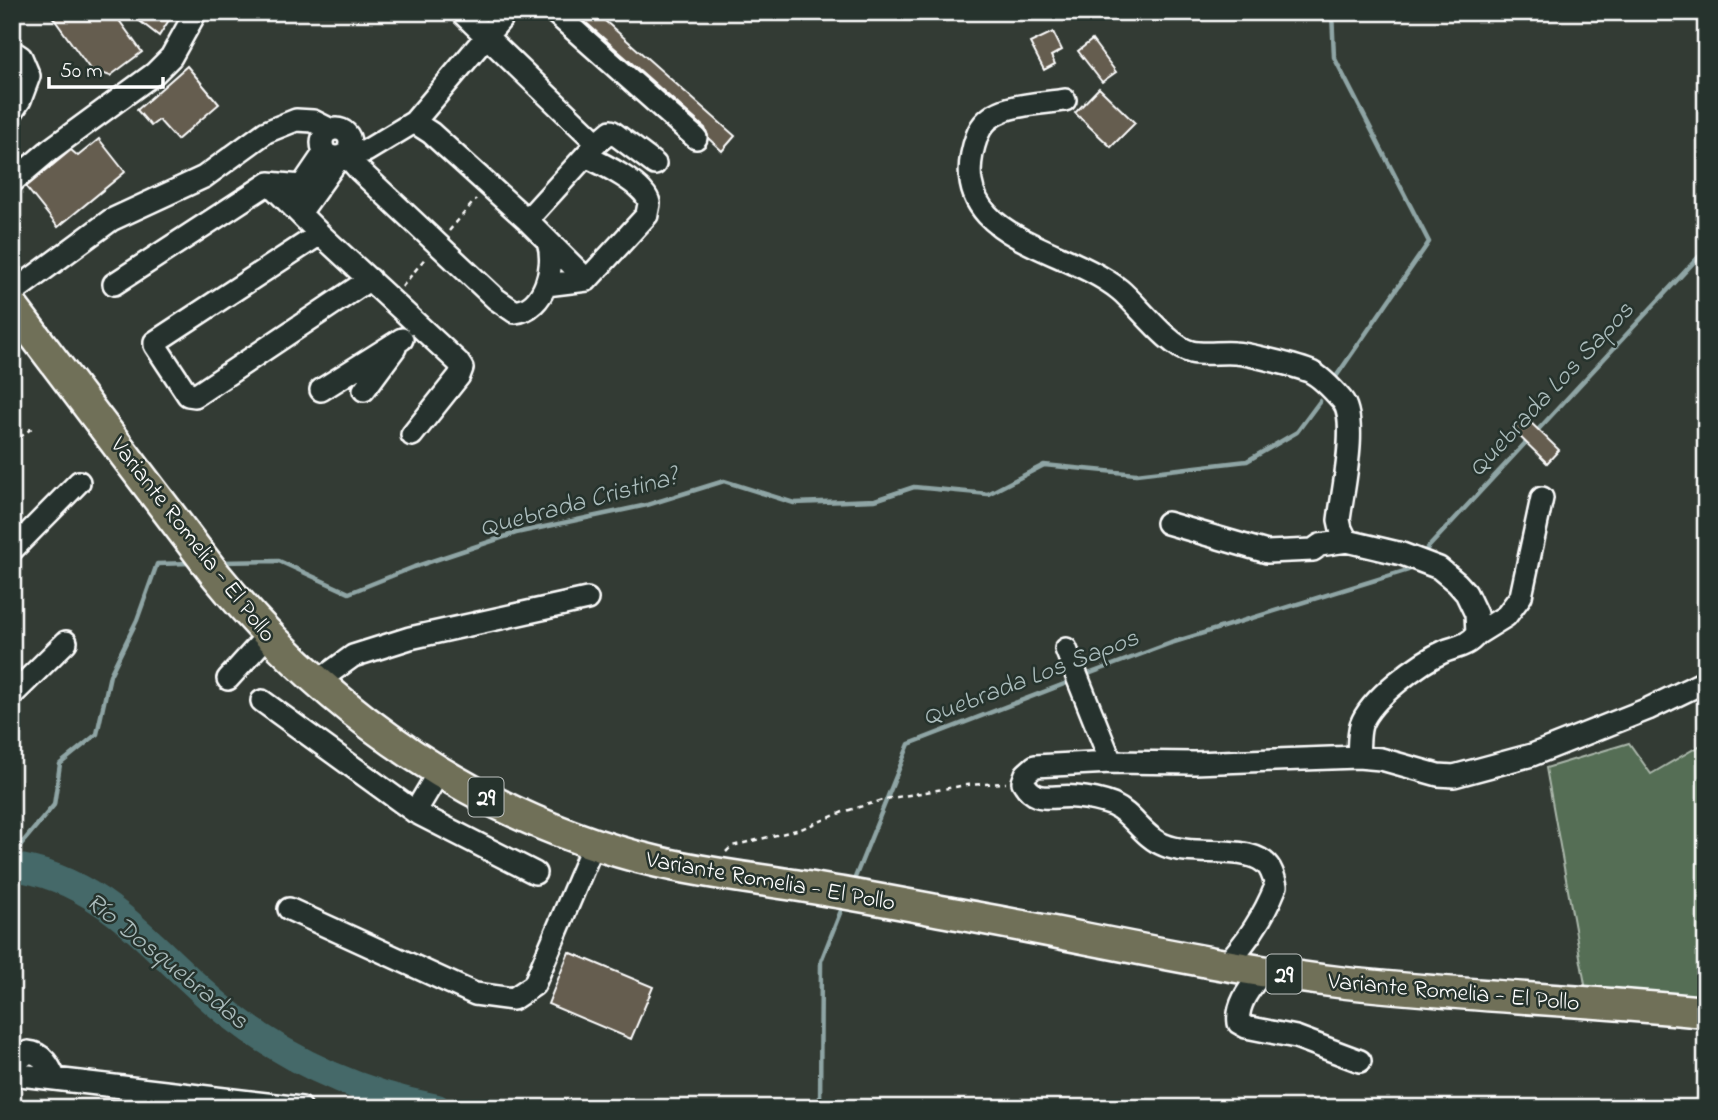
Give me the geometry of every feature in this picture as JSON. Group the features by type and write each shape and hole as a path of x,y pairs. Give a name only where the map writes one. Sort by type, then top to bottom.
{"highway":[{"name":"Variante Romelia - El Pollo","path":"12,306 207,563 268,635 317,682 376,730 439,772 519,814 594,843 654,861 1263,971 1445,993 1706,1012"}],"street":[{"path":"12,182 51,149 155,72 171,57 197,12"},
{"path":"461,12 486,35 591,150 645,194 649,204 647,215 587,280 546,285"},
{"path":"12,293 111,220 204,177 265,132 296,120 307,134 356,153 366,151 414,121 508,12"},
{"path":"554,12 696,138"},
{"path":"12,51 21,57 29,76 20,100 12,112"},
{"path":"1065,100 998,111 980,128 969,158 971,190 987,214 1004,230 1017,239 1085,268 1120,290 1164,335 1190,352 1238,353 1312,372 1345,403 1350,426 1339,520 1347,541"},
{"path":"414,121 431,133 527,220 587,280"},
{"path":"527,220 611,131 655,164"},
{"path":"297,201 337,146"},
{"path":"337,146 507,309 523,312 531,306 546,285 552,263 548,242"},
{"path":"12,166 51,149"},
{"path":"114,284 269,183 297,201 320,233 458,362 461,368 459,376 412,435"},
{"path":"320,233 155,342 188,395 195,396 370,279"},
{"path":"363,390 402,339 418,324"},
{"path":"321,390 402,339"},
{"path":"12,550 79,482"},
{"path":"1358,757 1361,726 1373,706 1424,662 1464,646 1477,634 1506,616 1521,596 1542,498"},
{"path":"1167,523 1267,552 1313,550 1320,545 1347,541 1402,554 1439,568 1457,583 1472,603 1478,621 1477,634"},
{"path":"317,682 353,656 410,638 587,599"},
{"path":"228,680 268,635"},
{"path":"12,695 66,642"},
{"path":"1066,649 1111,762"},
{"path":"1226,964 1252,933 1276,886 1273,873 1265,863 1252,857 1232,854 1179,851 1151,839 1114,806 1075,796 1051,798 1030,792 1023,782 1026,774 1042,764 1358,757 1381,759 1438,775 1454,776 1532,755 1648,709 1706,681"},
{"path":"262,701 415,813 535,873"},
{"path":"415,813 439,772"},
{"path":"289,909 475,994 513,999 534,985 594,843"},
{"path":"1263,971 1246,993 1237,1013 1239,1023 1246,1027 1296,1037 1360,1061"},
{"path":"12,1072 301,1108"}],"path":[{"path":"12,444 33,427"},
{"path":"717,874 725,853 732,846 801,829 886,799 966,785 1023,782"}],"green space":[{"path":"1706,742 1706,999 1586,990 1546,768 1629,743 1651,774"}],"building":[{"path":"49,12 113,12 142,52 110,76 90,69"},
{"path":"128,12 164,12 169,20 159,36"},
{"path":"574,12 595,12 735,136 722,151 709,139 705,128"},
{"path":"1053,32 1062,50 1051,56 1055,64 1044,70 1030,43"},
{"path":"1092,40 1116,72 1102,82 1078,51"},
{"path":"187,66 219,104 177,140 159,120 151,126 137,110"},
{"path":"1099,88 1135,123 1111,147 1075,113"},
{"path":"99,139 125,172 58,227 26,187 71,150 78,156"},
{"path":"1524,416 1559,450 1547,463 1512,429"},
{"path":"569,952 653,987 631,1039 548,1004"}],"waterway":[{"name":"Quebrada Cristina?","path":"1332,12 1334,57 1429,242 1333,381"},
{"name":"Quebrada Los Sapos","path":"1535,433 1706,249"},
{"name":"Quebrada Cristina?","path":"221,562 279,561 349,593 414,567 516,533 647,505 724,481 794,503 875,500 914,487 988,494 1044,465 1136,474 1247,461 1297,432 1320,401"},
{"name":"Quebrada Los Sapos","path":"1423,553 1529,439"},
{"name":"Quebrada Cristina?","path":"12,855 54,805 60,764 97,734 110,675 137,620 157,564 191,563"},
{"name":"Quebrada Los Sapos","path":"1083,676 1171,643 1408,570"},
{"name":"Quebrada Los Sapos","path":"852,885 909,744 1072,681"},
{"name":"Río Dosquebradas","path":"12,867 46,874 76,887 104,904 130,924 229,1014 277,1047 354,1084 381,1094 437,1108"},
{"name":"Quebrada Los Sapos","path":"820,1108 821,961 844,903"},
{"path":"392,1097 392,1108"}]}
